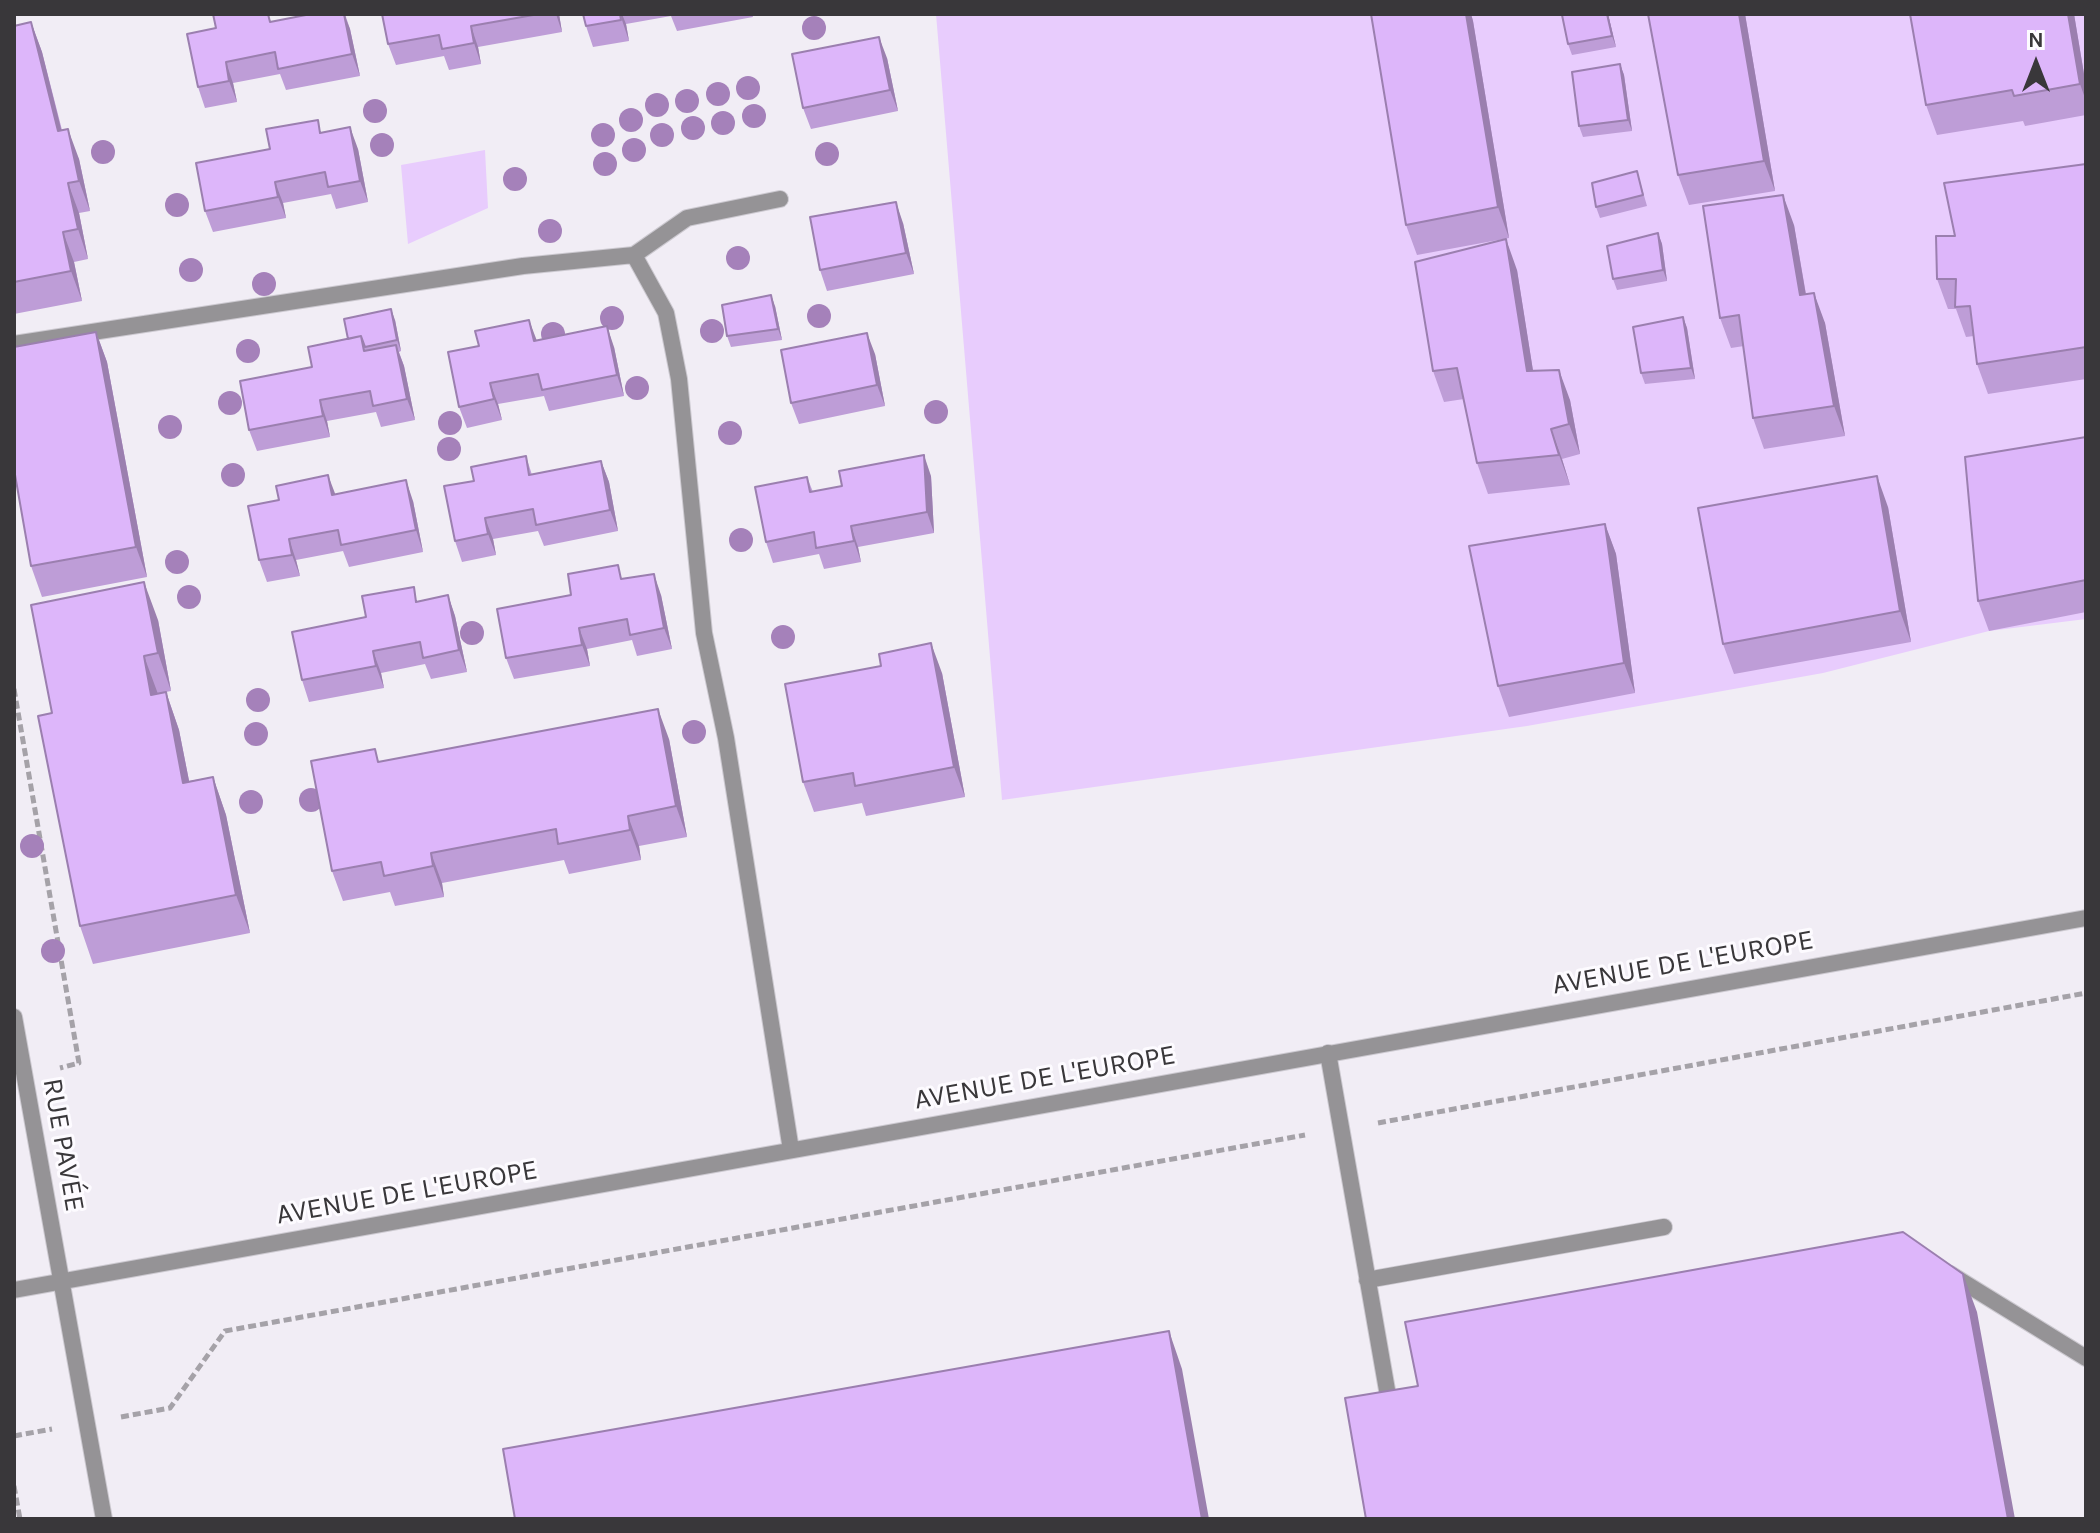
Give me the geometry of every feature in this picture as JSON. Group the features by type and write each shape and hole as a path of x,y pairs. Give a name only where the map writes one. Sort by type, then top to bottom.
{"street":[{"path":"14,344 523,266 634,255 687,218 780,199"},
{"path":"634,255 666,313 679,379 704,633 726,738 791,1150"},
{"name":"AVENUE DE L'EUROPE","path":"14,1290 2086,918"},
{"name":"RUE PAVÉE","path":"14,1017 104,1519"},
{"path":"1328,1053 1387,1390"},
{"path":"1367,1280 1664,1227"},
{"path":"1941,1268 2086,1358"}],"path":[{"path":"14,689 79,1063 25,1077"},
{"path":"14,1436 170,1408 225,1331 2086,993"},
{"path":"14,1486 20,1519"}],"shaded area":[{"path":"936,14 2086,14 2086,619 1989,631 1823,673 1527,726 1002,800"},
{"path":"485,150 488,208 408,244 401,165"}],"building":[{"path":"213,14 268,14 270,22 311,14 344,14 352,54 278,69 275,52 226,62 229,81 198,87 187,34 216,28"},
{"path":"382,14 539,14 471,26 474,43 442,49 439,35 388,44"},
{"path":"583,14 620,14 621,20 586,26"},
{"path":"1371,14 1466,14 1498,207 1406,225"},
{"path":"1607,14 1612,36 1568,44 1562,15"},
{"path":"1648,14 1739,14 1764,161 1678,175"},
{"path":"1910,14 2068,14 2080,84 2014,96 2012,90 1926,105"},
{"path":"31,22 58,131 68,129 79,181 68,183 78,229 63,232 71,271 14,282 14,26"},
{"path":"879,37 890,90 803,108 792,54"},
{"path":"1620,64 1628,120 1579,126 1572,72"},
{"path":"318,120 320,133 350,127 360,181 328,187 325,172 275,182 278,197 205,211 196,163 270,149 266,129"},
{"path":"2086,164 2086,347 1977,364 1970,306 1955,307 1956,279 1937,279 1936,236 1955,236 1944,183"},
{"path":"1637,171 1643,195 1596,207 1592,183"},
{"path":"1783,195 1800,295 1814,293 1834,406 1753,418 1739,315 1720,318 1703,206"},
{"path":"896,202 906,253 820,270 810,217"},
{"path":"1658,233 1663,270 1613,279 1607,246"},
{"path":"1506,239 1527,371 1559,370 1569,424 1551,429 1559,455 1477,463 1457,368 1433,371 1415,262"},
{"path":"771,295 778,329 727,336 722,305"},
{"path":"391,309 397,340 365,347 361,336 348,339 344,319"},
{"path":"1683,317 1691,368 1641,373 1633,327"},
{"path":"529,320 534,341 607,326 617,375 542,390 538,374 490,383 494,399 459,407 448,352 479,346 475,331"},
{"path":"96,332 136,547 31,566 14,469 14,347"},
{"path":"867,333 877,385 791,403 781,350"},
{"path":"361,336 364,351 396,345 407,399 373,406 370,391 320,400 323,416 249,430 240,381 312,367 308,347"},
{"path":"2086,437 2086,580 1978,601 1965,457"},
{"path":"924,455 927,512 851,526 854,541 816,548 814,532 766,542 755,487 807,477 810,492 842,486 839,471"},
{"path":"526,456 529,475 601,461 610,510 536,525 533,509 485,518 488,534 455,541 444,486 474,481 471,467"},
{"path":"328,475 332,495 406,480 416,530 341,545 338,530 289,539 292,555 259,560 248,506 279,500 276,486"},
{"path":"1877,476 1900,611 1723,644 1698,508"},
{"path":"1605,524 1624,663 1498,686 1469,546"},
{"path":"618,565 621,579 654,574 664,628 630,635 627,619 579,628 582,645 506,658 497,609 571,595 568,574"},
{"path":"144,582 158,653 144,656 151,695 166,692 183,783 213,777 236,895 80,926 38,716 52,713 31,605"},
{"path":"414,587 416,602 448,595 459,650 423,658 420,642 373,651 376,666 302,680 292,632 366,617 362,596"},
{"path":"931,643 954,767 855,786 853,773 803,782 785,684 881,666 879,654"},
{"path":"658,709 676,806 628,816 630,830 558,844 556,829 431,853 433,866 384,876 381,862 332,871 311,761 375,749 378,762"},
{"path":"1903,1232 1963,1274 2008,1519 1366,1519 1345,1398 1418,1386 1405,1322"},
{"path":"1169,1331 1202,1519 515,1519 503,1449"}]}
